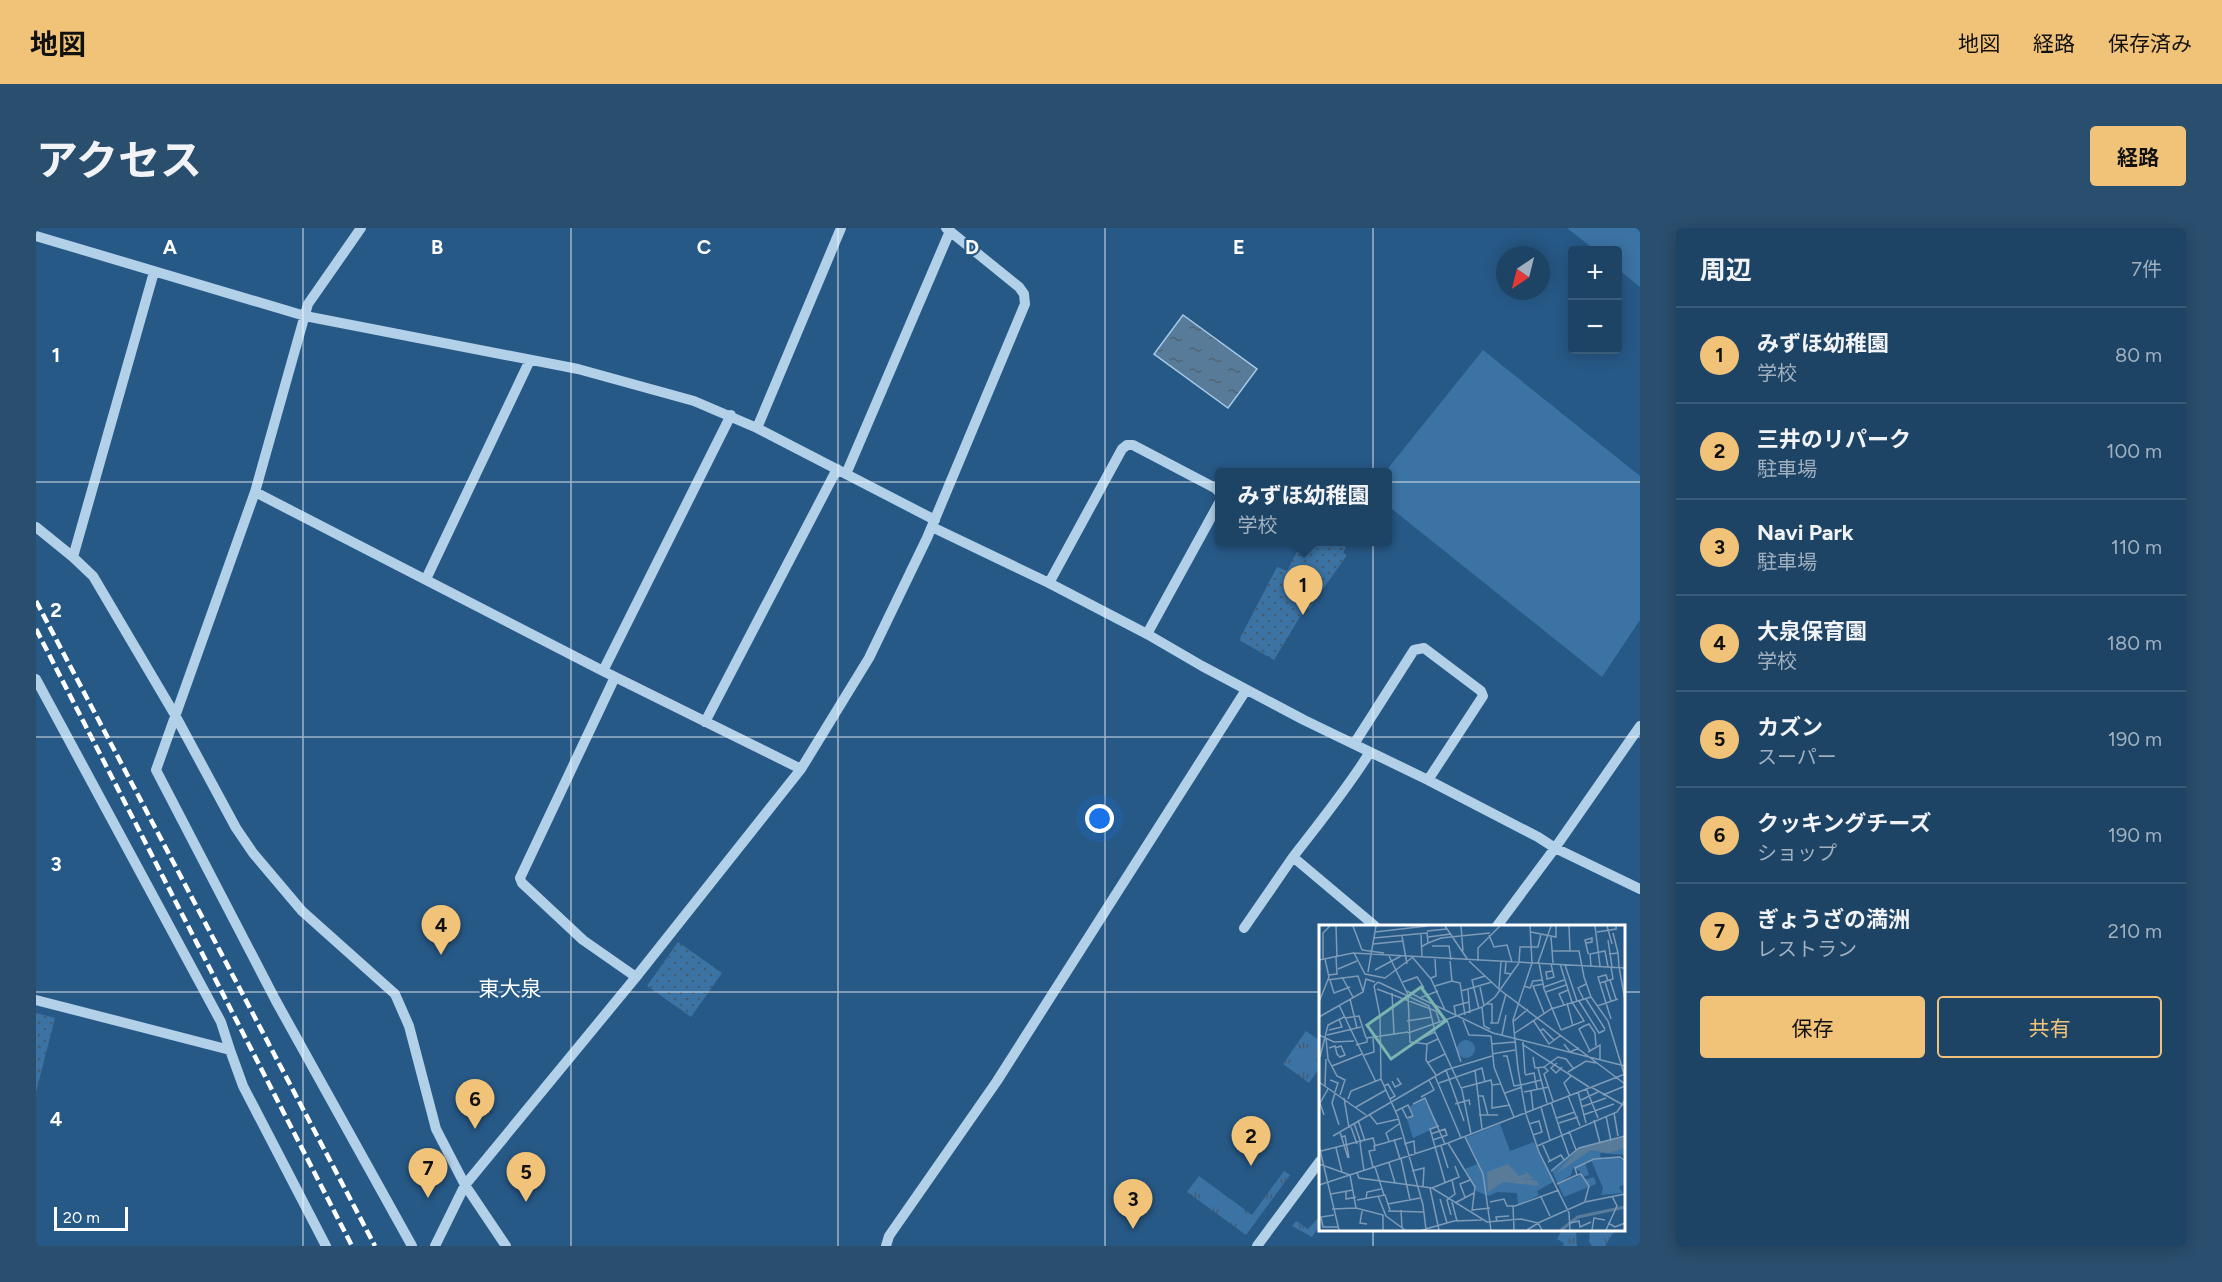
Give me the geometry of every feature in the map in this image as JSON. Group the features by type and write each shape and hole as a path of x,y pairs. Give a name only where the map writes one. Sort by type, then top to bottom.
{"street":[{"path":"361,228 308,304 255,492 157,763 158,776 276,1001 412,1246"},
{"path":"757,428 840,228"},
{"path":"435,1246 465,1185 636,978 801,769 868,658 933,523 1025,304 1024,294 1019,287 948,230 842,471 705,722"},
{"path":"36,236 304,316 578,369 694,401 731,416 842,471 933,523 1147,634 1246,690 1640,889"},
{"path":"73,557 154,272"},
{"path":"426,579 530,360"},
{"path":"603,671 731,416"},
{"path":"1049,583 1122,448 1127,445 1215,488"},
{"path":"255,492 603,671 801,769"},
{"path":"1147,634 1215,510"},
{"path":"36,527 93,576 175,715 236,828 274,880 302,911 395,994 409,1026 436,1130 465,1185 506,1246"},
{"path":"1354,744 1414,650 1424,648 1481,691 1484,696 1428,780"},
{"path":"615,677 520,878 522,883 539,896 583,940 636,978"},
{"path":"36,679 221,1022 243,1086 326,1246"},
{"path":"886,1246 889,1236 998,1081 1246,690"},
{"path":"1498,925 1640,726"},
{"path":"1244,928 1293,857 1339,800 1370,752"},
{"path":"1293,857 1373,925"},
{"path":"36,1000 230,1050"},
{"path":"1257,1246 1319,1162"}],"green space":[{"path":"1567,228 1640,228 1640,287 1622,272 1622,246 1590,246"},
{"path":"1483,350 1640,476 1640,620 1602,677 1392,509 1392,468 1388,468"},
{"path":"1300,546 1346,547 1343,553 1347,555 1309,609 1306,607 1274,660 1239,640 1277,567 1287,571"},
{"path":"678,942 722,973 691,1017 647,986"},
{"path":"36,1013 55,1018 36,1092"},
{"path":"1306,1031 1319,1040 1319,1068 1309,1083 1283,1064"},
{"path":"1284,1171 1290,1175 1246,1235 1187,1192 1199,1176 1252,1215"},
{"path":"1319,1217 1319,1226 1312,1237 1292,1226 1296,1221 1308,1229"},
{"path":"1561,1231 1576,1231 1577,1246 1563,1246 1564,1243 1557,1239"},
{"path":"1590,1231 1614,1231 1605,1246 1592,1246 1589,1242"}],"water":[{"path":"1183,315 1257,369 1228,408 1154,354"}],"railway":[{"path":"36,601 375,1246"},
{"path":"36,629 352,1246"}],"place":[{"name":"みずほ幼稚園","path":"1303,615"},
{"name":"大泉保育園","path":"441,955"},
{"name":"クッキングチーズ","path":"475,1129"},
{"name":"三井のリパーク","path":"1251,1166"},
{"name":"ぎょうざの満洲","path":"428,1198"},
{"name":"カズン","path":"526,1202"},
{"name":"Navi Park","path":"1133,1229"}],"district":[{"name":"東大泉","path":"510,989"}]}
